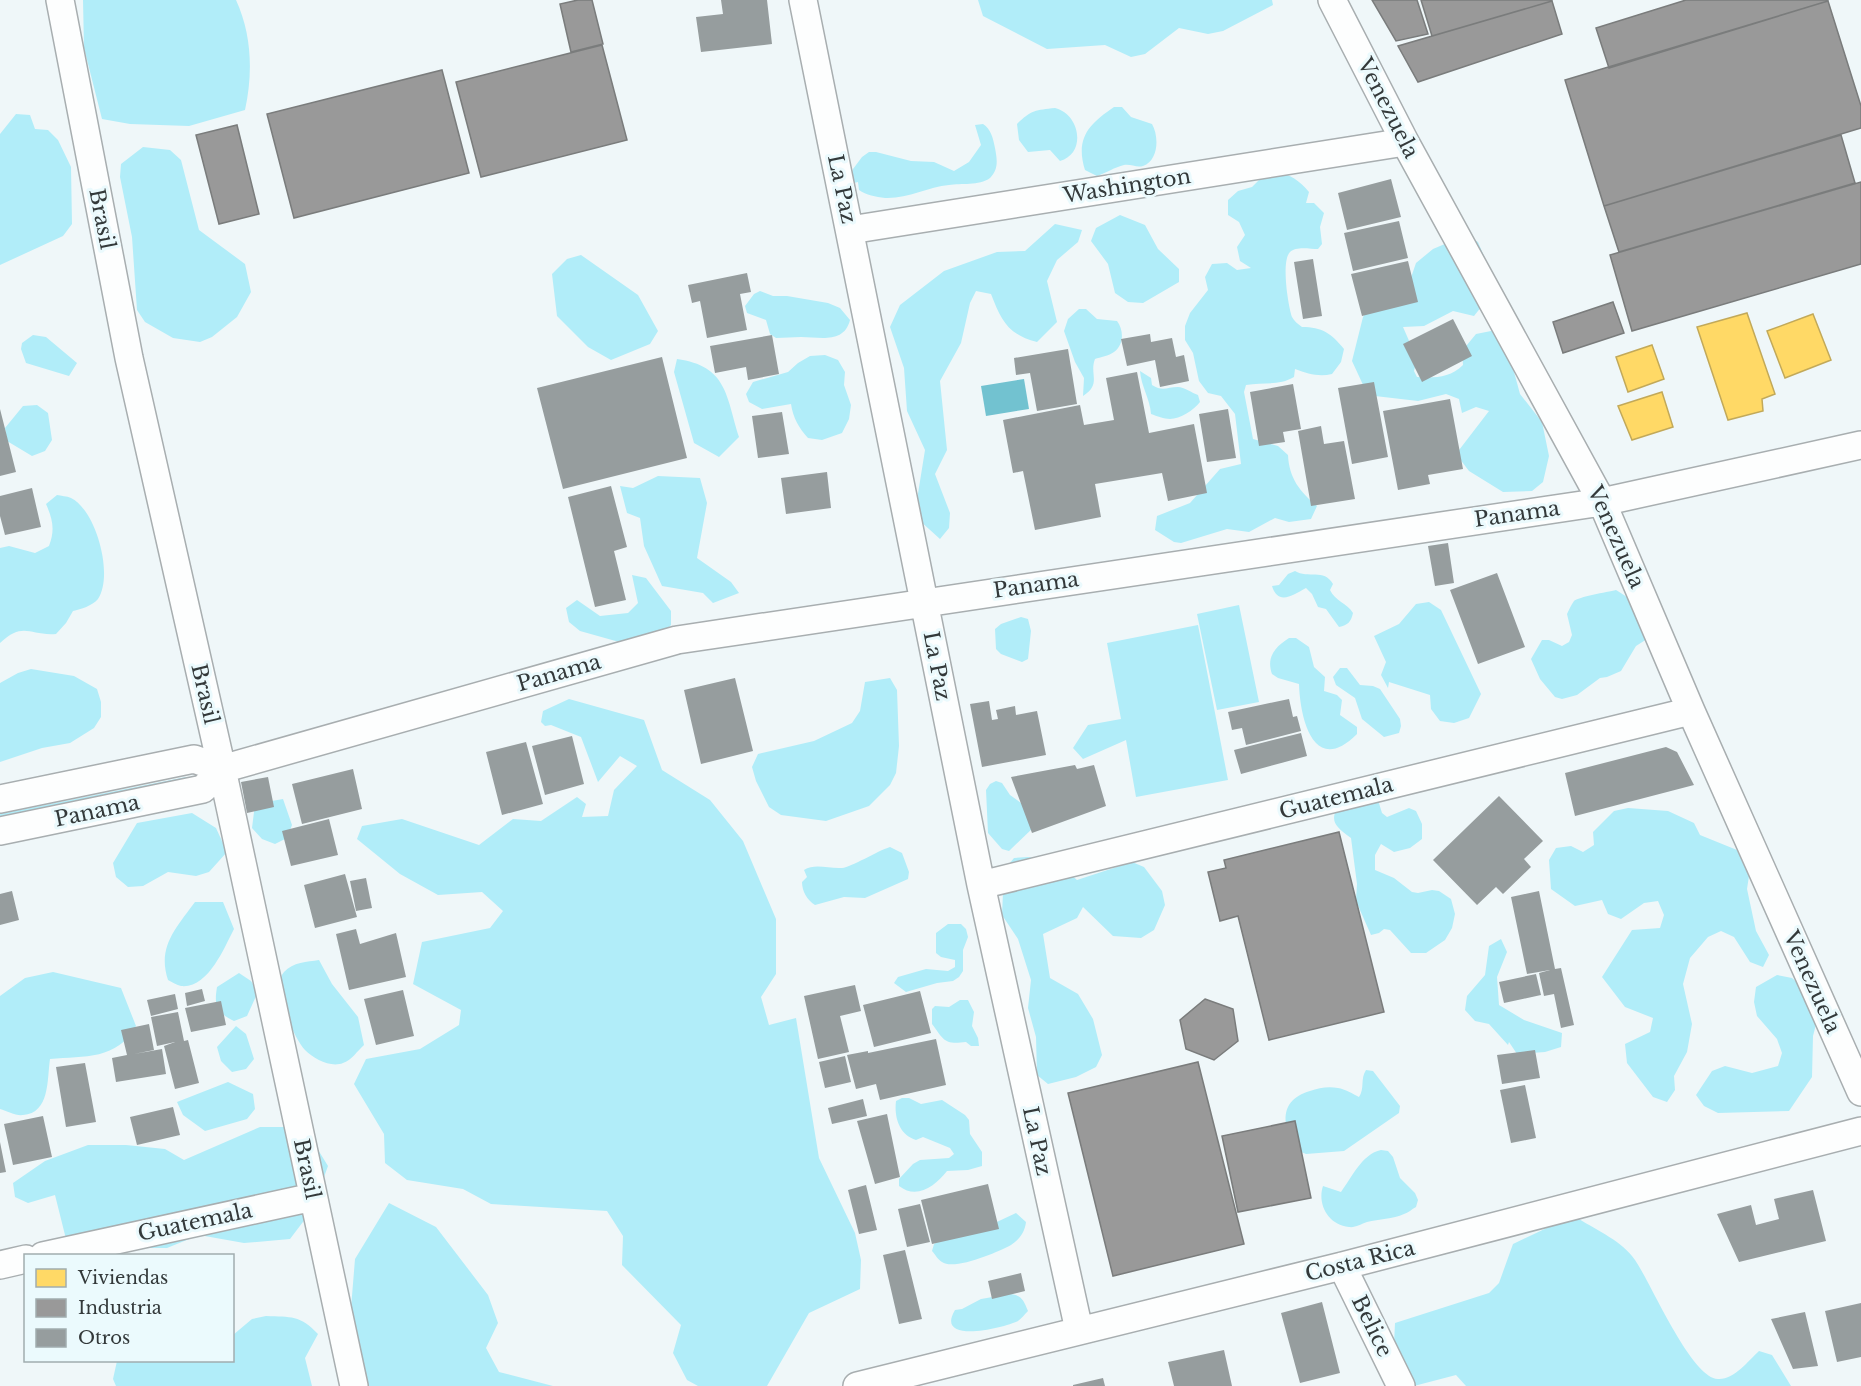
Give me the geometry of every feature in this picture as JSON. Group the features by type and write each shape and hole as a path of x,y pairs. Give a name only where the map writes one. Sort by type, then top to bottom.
{"street":[{"name":"Brasil","path":"60,0 129,358 222,769 354,1386"},
{"name":"La Paz","path":"803,0 981,885 1079,1330"},
{"name":"Venezuela","path":"1332,0 1405,142 1602,502 1691,711 1861,1092"},
{"name":"Washington","path":"850,230 1405,142"},
{"name":"Panama","path":"0,831 203,789 222,769 677,640 1602,502 1861,445"},
{"name":"Guatemala","path":"981,885 1691,711"},
{"name":"Panama","path":"0,799 194,759 222,769"},
{"name":"Costa Rica","path":"857,1386 919,1378 1079,1330 1342,1266 1861,1131"},
{"name":"Guatemala","path":"52,1254 313,1197"},
{"path":"0,1265 24,1259"},
{"name":"Belice","path":"1342,1266 1401,1386"}],"shaded area":[{"path":"83,0 236,0 245,27 250,54 245,110 189,126 130,124 102,119 84,48"},
{"path":"978,0 1272,0 1273,5 1223,31 1208,34 1179,28 1145,54 1131,57 1105,45 1047,49 983,16"},
{"path":"1114,107 1122,107 1131,117 1152,124 1156,135 1155,153 1152,159 1143,166 1124,165 1097,176 1085,170 1082,159 1083,140 1091,126"},
{"path":"1055,108 1070,118 1077,134 1074,150 1069,157 1060,161 1050,150 1028,152 1019,140 1017,124 1034,112"},
{"path":"16,114 30,115 35,129 48,130 58,140 71,167 72,224 63,236 0,265 0,134"},
{"path":"983,124 991,134 997,160 995,171 986,181 941,186 901,197 885,198 871,196 859,190 858,182 854,183 851,176 862,157 869,152 911,161 934,162 954,171 969,162 981,145 975,125"},
{"path":"143,147 170,150 181,160 199,230 245,264 251,292 237,317 212,337 200,342 173,338 145,322 137,310 132,237 120,177 121,164"},
{"path":"1275,171 1290,176 1302,184 1309,192 1306,203 1314,203 1324,213 1320,227 1322,244 1318,249 1296,249 1287,257 1286,283 1292,317 1302,327 1326,332 1344,349 1341,362 1332,374 1314,374 1295,369 1294,377 1288,380 1246,385 1244,392 1253,439 1278,446 1288,455 1296,484 1317,506 1311,519 1289,522 1275,518 1249,532 1227,529 1181,543 1174,542 1155,530 1157,516 1190,503 1220,469 1241,464 1235,414 1221,396 1208,393 1199,381 1193,353 1185,340 1185,326 1190,313 1208,290 1205,277 1212,264 1227,263 1237,270 1251,268 1240,261 1237,247 1245,235 1239,222 1228,215 1228,200 1238,191 1252,187 1262,177"},
{"path":"1120,215 1145,225 1158,249 1179,269 1179,282 1143,303 1128,302 1115,293 1108,264 1091,241 1096,228"},
{"path":"1055,224 1082,230 1078,242 1057,260 1047,281 1057,322 1037,342 1027,339 1012,331 1002,319 991,294 976,291 970,303 961,343 940,381 947,450 935,474 950,513 949,528 940,539 919,520 916,506 925,450 907,411 904,368 890,327 900,305 944,271 997,252 1025,251"},
{"path":"1466,235 1478,242 1497,287 1474,316 1453,311 1424,326 1403,327 1417,359 1414,371 1417,377 1436,377 1453,372 1463,365 1462,351 1476,334 1496,330 1507,346 1520,394 1542,422 1549,456 1543,482 1532,491 1503,492 1469,471 1456,454 1489,411 1476,407 1462,413 1459,399 1446,394 1418,401 1375,396 1364,387 1352,361 1363,317 1371,306 1405,295 1416,263 1433,249"},
{"path":"581,255 638,295 658,331 650,344 611,360 588,347 557,316 552,274 567,259"},
{"path":"760,291 773,296 828,303 840,308 850,320 842,333 830,338 776,338 770,334 766,320 747,313 745,306 754,294"},
{"path":"1079,309 1086,309 1097,319 1117,321 1122,333 1120,345 1114,352 1095,359 1094,383 1089,392 1083,396 1084,378 1075,362 1064,331 1068,319"},
{"path":"33,335 46,337 77,363 69,376 26,363 21,349 22,343"},
{"path":"825,355 838,360 845,372 844,385 851,405 849,419 842,433 822,440 808,438 793,414 791,404 762,409 749,402 746,394 753,382 788,372 810,356"},
{"path":"677,359 706,368 722,385 727,396 739,437 719,457 694,443 674,372"},
{"path":"1140,371 1151,378 1152,385 1162,389 1183,388 1198,395 1200,402 1186,414 1174,419 1151,414"},
{"path":"1024,379 1029,409 986,416 981,386"},
{"path":"37,405 48,413 52,440 45,451 32,456 7,441 5,428 23,406"},
{"path":"658,476 700,478 707,503 697,558 731,582 739,593 713,603 703,593 662,586 644,546 640,518 627,513 620,486 633,488"},
{"path":"57,495 71,498 80,505 95,529 100,544 104,575 98,599 86,607 73,611 56,634 21,631 8,636 0,643 0,548 9,546 35,553 49,546 52,525 46,504"},
{"path":"1295,571 1325,576 1329,579 1333,584 1330,590 1332,594 1353,613 1349,623 1339,627 1326,609 1318,607 1312,594 1306,588 1286,597 1278,596 1272,586 1279,585 1288,574"},
{"path":"632,575 646,578 671,611 671,625 651,645 637,647 580,631 569,622 566,608 577,600 600,616 628,613 638,603"},
{"path":"1616,590 1635,605 1643,622 1647,639 1636,646 1621,671 1600,678 1577,695 1562,699 1555,697 1540,679 1531,659 1542,640 1549,640 1562,646 1569,642 1572,635 1567,614 1574,601"},
{"path":"1429,602 1441,610 1481,694 1469,718 1454,723 1440,721 1431,709 1430,695 1389,682 1388,688 1381,675 1386,662 1374,636 1399,624 1416,604"},
{"path":"1239,605 1259,702 1217,710 1197,614"},
{"path":"1021,617 1028,619 1031,631 1028,659 1022,662 1001,654 996,649 995,629 1001,624"},
{"path":"1198,625 1228,780 1136,797 1126,740 1083,759 1073,748 1088,725 1121,719 1107,643"},
{"path":"1289,638 1296,638 1309,647 1314,667 1325,677 1324,691 1337,695 1342,700 1340,715 1357,727 1357,734 1342,746 1330,749 1320,746 1312,738 1302,713 1299,684 1272,674 1270,662 1273,653"},
{"path":"1340,668 1347,668 1360,685 1380,689 1400,719 1399,733 1384,737 1362,719 1355,698 1336,685 1333,677"},
{"path":"31,669 74,676 97,689 101,702 101,717 94,728 70,743 42,748 0,762 0,683"},
{"path":"890,678 897,690 899,746 896,773 890,785 869,806 826,821 781,815 769,807 752,767 758,754 814,741 852,723 860,711 865,682"},
{"path":"569,699 644,720 662,770 710,800 743,841 776,919 776,974 761,997 769,1025 796,1018 819,1158 855,1233 861,1260 860,1289 809,1313 767,1386 698,1386 687,1380 673,1353 681,1325 622,1265 623,1236 607,1211 491,1204 463,1189 407,1180 385,1163 384,1134 354,1084 366,1059 420,1049 459,1025 461,1010 413,984 422,942 490,928 503,911 482,892 438,895 400,874 357,839 362,826 402,819 479,845 513,819 541,821 577,797 586,804 582,817 608,816 614,790 637,766 620,756 598,782 581,737 551,725 545,726 541,722 543,711"},
{"path":"186,777 191,780 0,823 0,814"},
{"path":"996,781 1002,783 1010,795 1021,803 1034,827 1009,851 1002,849 988,833 986,790"},
{"path":"1343,797 1378,800 1382,813 1387,817 1409,808 1416,811 1422,824 1422,839 1410,848 1394,852 1381,844 1375,855 1375,870 1394,878 1412,892 1439,891 1451,899 1455,914 1452,928 1445,940 1426,953 1411,953 1390,930 1384,929 1371,935 1356,901 1357,884 1351,838 1339,828 1334,820"},
{"path":"283,799 292,825 287,838 275,844 262,839 252,828 255,804"},
{"path":"1628,808 1668,811 1694,823 1700,835 1737,850 1749,876 1747,889 1756,931 1769,955 1763,967 1750,962 1734,937 1721,931 1708,937 1690,958 1683,984 1692,1024 1687,1052 1674,1076 1675,1090 1667,1102 1653,1097 1627,1063 1625,1044 1650,1032 1653,1018 1625,1007 1602,977 1632,930 1660,928 1664,915 1658,901 1644,903 1621,919 1608,914 1602,900 1575,906 1551,889 1549,860 1556,848 1571,846 1583,852 1594,845 1593,832 1614,811"},
{"path":"192,813 216,828 227,852 209,872 196,876 168,872 143,886 128,887 116,877 113,863 137,823"},
{"path":"890,847 902,853 909,872 908,879 865,898 844,897 815,905 806,895 802,882 807,877 804,870 813,867 846,867"},
{"path":"1028,857 1056,862 1077,880 1132,862 1144,867 1162,891 1165,905 1154,930 1141,938 1113,936 1083,907 1077,918 1043,934 1050,978 1078,994 1093,1019 1102,1055 1096,1067 1076,1077 1048,1084 1037,1075 1036,1037 1028,1008 1031,980 1018,939 1002,915 1004,870 1014,858"},
{"path":"195,902 223,902 234,929 214,966 207,974 191,985 181,986 168,980 165,958 170,938"},
{"path":"948,924 961,924 966,929 968,937 963,950 963,971 959,977 953,981 906,992 894,983 898,977 926,969 948,971 955,967 955,960 941,957 936,953 936,933"},
{"path":"1501,939 1507,952 1497,977 1499,1005 1524,1020 1562,1033 1561,1047 1545,1052 1517,1054 1509,1042 1508,1045 1489,1024 1475,1021 1465,1010 1467,996 1485,975 1489,946"},
{"path":"319,960 332,984 358,1017 364,1045 349,1060 338,1064 323,1062 305,1050 290,1023 282,999 280,988 284,972 296,964"},
{"path":"53,972 121,988 136,1026 128,1037 110,1051 88,1056 50,1059 43,1102 32,1113 14,1114 0,1109 0,996 25,978"},
{"path":"239,973 251,981 258,992 247,1016 234,1021 223,1015 218,1008 216,994 217,987"},
{"path":"1777,975 1792,978 1813,996 1820,1009 1813,1036 1812,1077 1789,1111 1718,1113 1704,1106 1696,1095 1712,1071 1725,1066 1752,1073 1778,1066 1782,1053 1777,1039 1757,1016 1754,1002 1756,987"},
{"path":"960,1000 968,1000 974,1012 972,1026 979,1046 971,1046 966,1042 949,1042 942,1038 932,1024 932,1009 935,1006 949,1007"},
{"path":"236,1026 246,1034 254,1059 246,1069 232,1072 221,1061 217,1047"},
{"path":"1366,1070 1373,1071 1400,1106 1399,1113 1344,1151 1306,1154 1292,1148 1286,1114 1293,1100 1310,1091 1327,1087 1341,1089 1359,1097"},
{"path":"228,1082 253,1094 255,1109 247,1119 205,1131 183,1115 177,1102"},
{"path":"909,1098 921,1104 942,1100 965,1115 969,1120 970,1134 982,1152 982,1166 968,1170 947,1171 937,1182 919,1191 912,1192 899,1186 899,1179 913,1164 920,1160 949,1158 954,1154 950,1148 923,1137 916,1140 905,1134 899,1125 896,1113 896,1101"},
{"path":"260,1127 289,1127 312,1140 328,1166 312,1210 290,1239 244,1243 199,1235 167,1248 128,1248 121,1254 77,1254 69,1251 55,1195 28,1203 15,1197 13,1183 45,1161 88,1145 126,1145 165,1149 184,1160"},
{"path":"1388,1151 1393,1157 1400,1178 1415,1193 1418,1200 1416,1207 1400,1216 1367,1222 1354,1227 1335,1222 1323,1206 1323,1186 1341,1192 1363,1161 1374,1152"},
{"path":"389,1203 436,1227 488,1295 498,1323 486,1348 499,1372 553,1386 368,1386 348,1345 355,1259"},
{"path":"1016,1213 1026,1222 1024,1229 1017,1241 1005,1248 976,1260 956,1264 942,1262 932,1251 934,1244 956,1232 984,1228"},
{"path":"1579,1219 1630,1253 1672,1328 1707,1375 1718,1379 1730,1376 1759,1351 1772,1355 1791,1386 1466,1386 1456,1375 1414,1386 1393,1366 1395,1323 1489,1293 1499,1283 1513,1244 1551,1226"},
{"path":"1010,1294 1022,1299 1028,1311 1018,1321 986,1330 962,1331 954,1327 951,1321 955,1310 962,1309 981,1299"},
{"path":"266,1316 295,1318 306,1323 318,1334 305,1358 312,1386 116,1386 113,1379 117,1362 234,1362 234,1334 252,1319"}],"building: Viviendas":[{"path":"1747,313 1775,394 1762,399 1763,411 1728,420 1697,327"},
{"path":"1813,314 1831,360 1785,378 1767,331"},
{"path":"1652,345 1664,379 1628,392 1616,357"},
{"path":"1662,392 1673,427 1632,440 1618,406"}],"building: Industria":[{"path":"592,0 603,44 571,52 560,4"},
{"path":"1372,0 1417,0 1428,34 1396,41"},
{"path":"1421,0 1552,0 1552,1 1432,36"},
{"path":"1686,0 1828,1 1609,68 1596,28"},
{"path":"1552,1 1562,34 1418,82 1398,46"},
{"path":"1828,1 1861,106 1861,128 1604,206 1565,80"},
{"path":"602,45 627,140 481,177 456,82"},
{"path":"442,70 469,173 294,218 267,114"},
{"path":"237,125 259,214 219,224 196,135"},
{"path":"1841,135 1855,183 1619,252 1604,206"},
{"path":"1861,182 1861,264 1632,331 1610,255"},
{"path":"1613,302 1624,333 1563,353 1553,322"},
{"path":"1339,832 1384,1012 1269,1040 1238,916 1220,921 1208,872 1226,868 1224,860"},
{"path":"1205,999 1233,1009 1238,1041 1214,1060 1186,1049 1180,1020"},
{"path":"1198,1062 1244,1244 1113,1276 1068,1093"},
{"path":"1295,1121 1311,1198 1238,1212 1222,1136"}],"building: Otros":[{"path":"721,0 767,0 772,44 701,52 696,17 723,14"},
{"path":"1391,179 1401,217 1347,230 1338,193"},
{"path":"1399,221 1408,258 1353,271 1344,233"},
{"path":"1313,259 1322,316 1303,319 1294,262"},
{"path":"1408,261 1418,302 1362,316 1351,274"},
{"path":"747,273 751,292 740,294 747,330 707,338 700,301 692,303 688,285"},
{"path":"1453,319 1472,356 1422,382 1403,344"},
{"path":"1150,334 1151,342 1172,338 1176,357 1184,355 1189,381 1160,387 1155,360 1127,366 1121,339"},
{"path":"772,335 779,374 748,380 746,367 715,373 710,346"},
{"path":"1068,349 1077,404 1037,411 1030,373 1016,375 1014,358"},
{"path":"662,357 687,458 563,489 537,388"},
{"path":"1137,372 1149,433 1194,424 1207,493 1168,501 1162,473 1095,484 1101,517 1035,530 1023,471 1013,473 1003,420 1080,405 1084,425 1114,420 1106,378"},
{"path":"1374,382 1388,457 1352,464 1338,388"},
{"path":"1293,384 1301,429 1283,432 1285,442 1259,446 1250,392"},
{"path":"1450,399 1463,469 1428,475 1430,484 1398,490 1383,411"},
{"path":"0,409 16,472 0,476"},
{"path":"1228,409 1236,458 1207,462 1199,414"},
{"path":"782,412 789,454 758,458 752,416"},
{"path":"1321,426 1324,444 1344,441 1355,499 1311,506 1298,431"},
{"path":"827,472 831,508 786,514 781,478"},
{"path":"611,486 627,547 614,551 626,600 595,607 568,497"},
{"path":"32,488 41,527 5,535 0,516 0,496"},
{"path":"1448,543 1454,583 1435,586 1428,546"},
{"path":"1497,573 1525,647 1478,664 1450,590"},
{"path":"735,678 753,751 701,764 684,690"},
{"path":"1289,699 1293,717 1297,716 1301,731 1246,745 1242,728 1232,730 1228,712"},
{"path":"989,701 992,720 998,719 996,710 1015,706 1016,715 1037,711 1046,755 982,767 970,704"},
{"path":"1301,733 1307,756 1241,774 1234,750"},
{"path":"572,736 584,784 545,795 532,746"},
{"path":"526,742 543,804 502,815 486,752"},
{"path":"1666,747 1677,752 1694,785 1575,816 1565,773"},
{"path":"1075,765 1077,769 1094,765 1106,806 1032,833 1011,777"},
{"path":"353,769 362,809 302,824 292,784"},
{"path":"268,777 274,807 247,813 241,782"},
{"path":"1499,796 1543,841 1524,859 1531,867 1503,894 1496,887 1477,905 1433,860"},
{"path":"329,819 338,855 291,866 282,831"},
{"path":"345,874 357,917 315,928 304,885"},
{"path":"366,878 372,908 356,911 350,881"},
{"path":"12,891 19,920 0,925 0,894"},
{"path":"1539,891 1555,969 1561,968 1574,1025 1561,1028 1554,994 1544,996 1539,973 1550,970 1527,974 1511,897"},
{"path":"356,929 360,944 396,933 406,977 349,990 336,934"},
{"path":"1536,974 1541,995 1504,1003 1499,982"},
{"path":"855,985 861,1011 840,1016 849,1052 818,1059 804,996"},
{"path":"202,989 205,1001 187,1006 185,993"},
{"path":"403,990 414,1036 376,1045 364,999"},
{"path":"920,991 931,1033 874,1047 863,1005"},
{"path":"175,994 178,1009 151,1016 147,1000"},
{"path":"221,1001 226,1025 191,1032 185,1008"},
{"path":"178,1012 184,1041 188,1040 199,1083 175,1089 164,1046 175,1042 157,1046 151,1017"},
{"path":"149,1024 154,1050 134,1054 162,1049 166,1074 116,1082 112,1058 127,1055 121,1030"},
{"path":"936,1039 946,1085 880,1100 876,1084 856,1089 847,1055"},
{"path":"1535,1050 1540,1078 1502,1084 1497,1055"},
{"path":"845,1056 851,1082 825,1088 819,1062"},
{"path":"85,1063 96,1122 66,1127 56,1067"},
{"path":"1525,1085 1536,1138 1511,1143 1500,1090"},
{"path":"863,1099 867,1116 832,1124 828,1108"},
{"path":"173,1107 180,1135 137,1145 130,1117"},
{"path":"887,1114 900,1177 875,1184 857,1121"},
{"path":"43,1116 52,1157 13,1165 4,1124"},
{"path":"0,1142 6,1172 0,1173"},
{"path":"988,1184 999,1229 932,1244 921,1200"},
{"path":"866,1185 877,1230 859,1234 848,1190"},
{"path":"1813,1190 1826,1241 1739,1262 1717,1214 1751,1205 1756,1225 1779,1219 1774,1199"},
{"path":"920,1204 930,1242 907,1247 898,1209"},
{"path":"905,1250 922,1319 899,1324 883,1255"},
{"path":"1021,1273 1025,1291 992,1299 988,1281"},
{"path":"1322,1302 1340,1373 1300,1383 1281,1313"},
{"path":"1861,1303 1861,1357 1837,1362 1825,1311"},
{"path":"1805,1312 1818,1366 1793,1369 1771,1319"},
{"path":"1224,1350 1232,1386 1174,1386 1168,1362"},
{"path":"1103,1378 1105,1386 1073,1386 1073,1385"}]}
